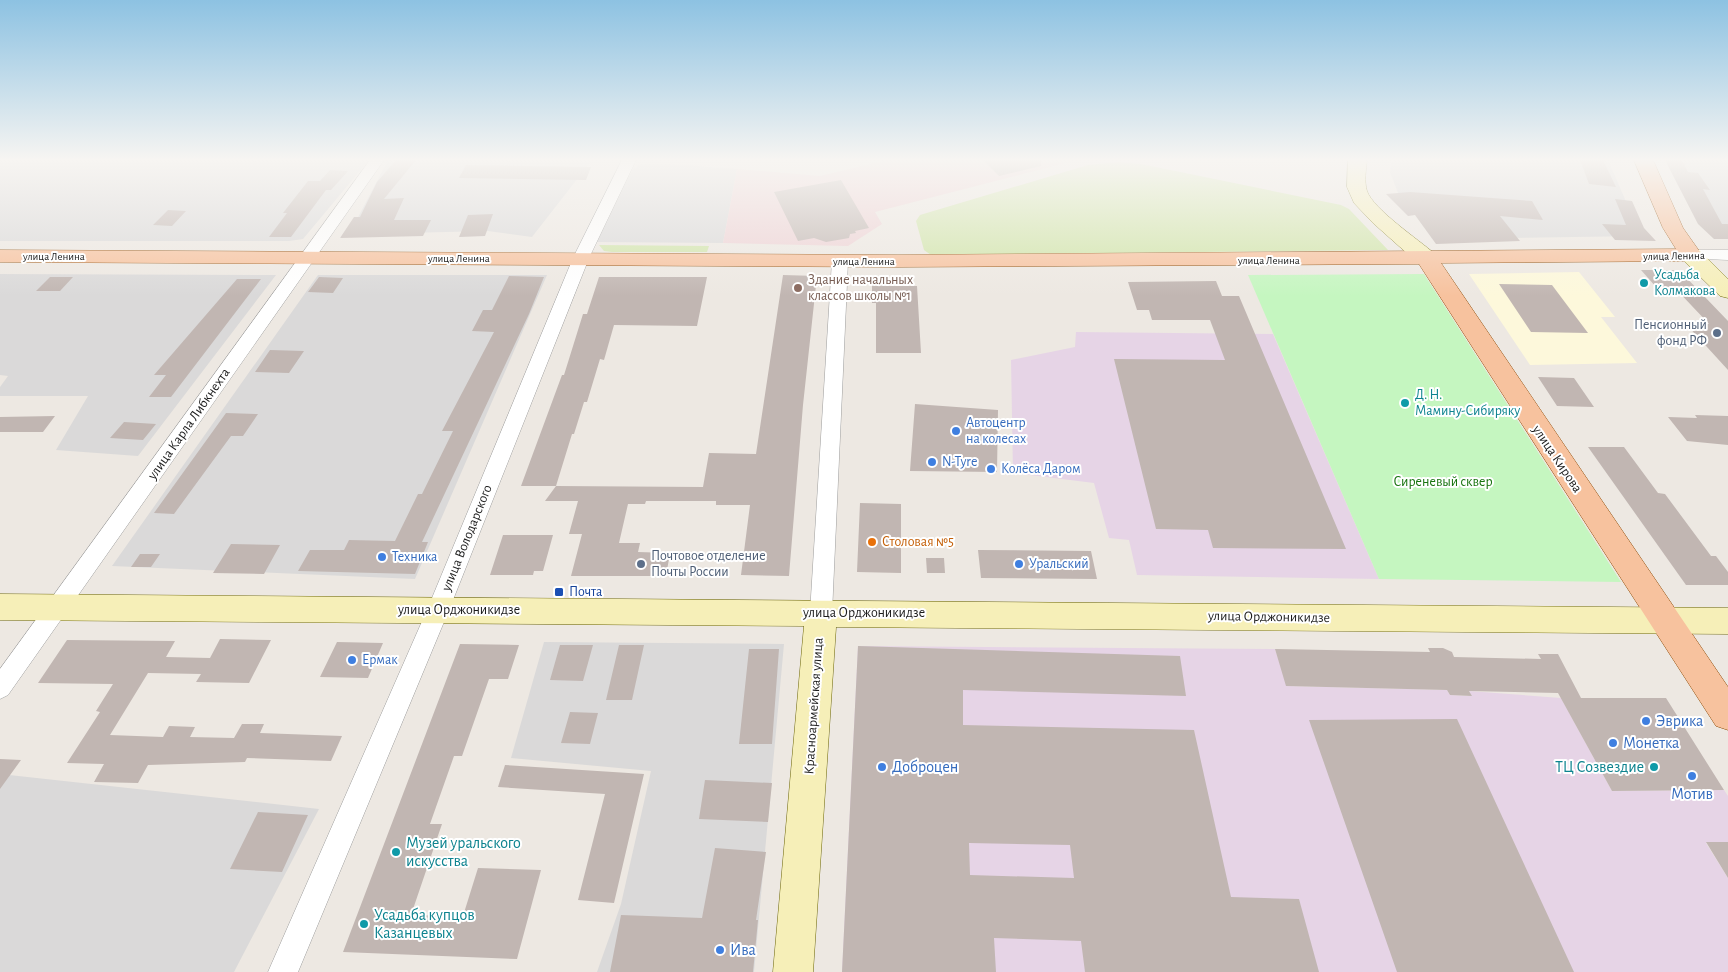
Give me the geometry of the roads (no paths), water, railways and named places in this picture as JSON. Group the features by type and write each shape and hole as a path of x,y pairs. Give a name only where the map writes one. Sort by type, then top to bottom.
{"main road":[{"name":"улица Кирова","path":"1368,205 1427,259 1728,715"},
{"path":"1663,205 1673,228 1691,255 1728,291"},
{"name":"улица Ленина","path":"0,256 840,261 1427,259 1691,255"},
{"name":"улица Орджоникидзе","path":"0,607 1728,621"},
{"name":"Красноармейская улица","path":"793,972 821,613"}],"street":[{"name":"улица Карла Либкнехта","path":"0,688 345,205"},
{"name":"улица Володарского","path":"283,972 438,610 580,258 606,205"},
{"name":"улица Ленина","path":"1691,255 1728,255"},
{"name":"Красноармейская улица","path":"821,613 840,261"}],"place":[{"name":"Усадьба Колмакова","path":"1644,283"},
{"name":"Здание начальных классов школы №1","path":"798,288"},
{"name":"Пенсионный фонд РФ","path":"1717,333"},
{"name":"Д. Н. Мамину-Сибиряку","path":"1405,403"},
{"name":"Автоцентр на колесах","path":"956,431"},
{"name":"N-Tyre","path":"932,462"},
{"name":"Колёса Даром","path":"991,469"},
{"name":"Столовая №5","path":"872,542"},
{"name":"Техника","path":"382,557"},
{"name":"Почтовое отделение Почты России","path":"641,564"},
{"name":"Уральский","path":"1019,564"},
{"name":"Почта","path":"559,592"},
{"name":"Ермак","path":"352,660"},
{"name":"Эврика","path":"1646,721"},
{"name":"Монетка","path":"1613,743"},
{"name":"Доброцен","path":"882,767"},
{"name":"ТЦ Созвездие","path":"1654,767"},
{"name":"Мотив","path":"1692,776"},
{"name":"Музей уральского искусства","path":"396,852"},
{"name":"Усадьба купцов Казанцевых","path":"364,924"},
{"name":"Ива","path":"720,950"}],"park label":[{"name":"Сиреневый сквер","path":"1443,482"}]}
